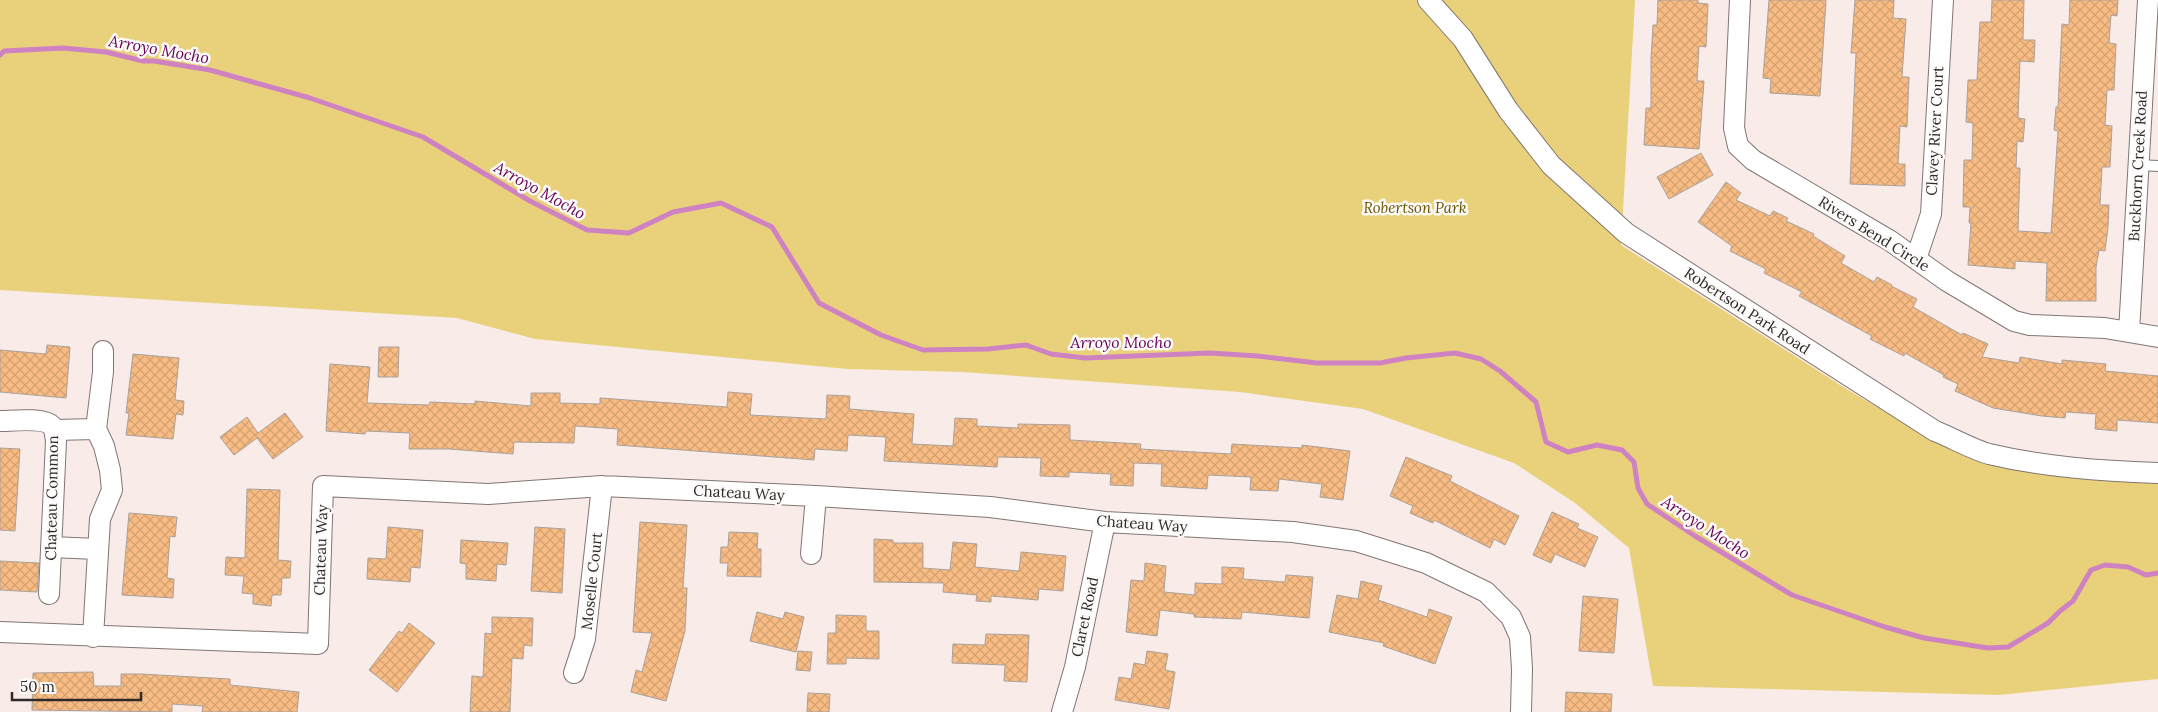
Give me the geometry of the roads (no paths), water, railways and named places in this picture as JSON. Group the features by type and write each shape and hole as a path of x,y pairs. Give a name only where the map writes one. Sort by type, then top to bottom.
{"street":[{"name":"Robertson Park Road","path":"1428,0 1462,39 1508,110 1551,165 1626,233 1935,431 1987,453 2048,465 2158,473"},
{"name":"Rivers Bend Circle","path":"1740,0 1734,128 1738,146 1753,160 1889,240 1947,281 2014,321 2030,325 2105,328 2158,337"},
{"name":"Clavey River Court","path":"1916,259 1931,214 1943,0"},
{"name":"Buckhorn Creek Road","path":"2129,332 2148,166 2151,7"},
{"path":"93,637 100,519 112,490 110,470 104,446 96,429 103,372 103,351"},
{"name":"Chateau Common","path":"0,421 37,421 48,423 54,427 56,441 49,594"},
{"path":"54,430 96,429"},
{"name":"Chateau Way","path":"0,632 318,644 324,486 488,494 602,486 816,496 990,507 1105,522 1293,532 1356,541 1426,562 1486,592 1511,617 1520,637 1522,669 1521,712"},
{"name":"Moselle Court","path":"574,673 586,639 602,486"},
{"path":"811,554 816,496"},
{"name":"Claret Road","path":"1062,712 1075,667 1105,522"},
{"path":"51,547 97,549"}],"waterway":[{"name":"Arroyo Mocho","path":"0,55 4,51 63,48 106,52 143,61 210,70 310,98 423,137 530,201 587,230 629,233 673,212 721,203 772,227 819,303 881,335 923,350 988,349 1026,345 1051,354 1085,358 1210,353 1317,363 1380,363 1406,358 1455,353 1481,359 1500,371 1536,402 1546,442 1568,452 1597,445 1622,450 1634,462 1638,488 1647,504 1695,536 1792,595 1885,627 1924,638 1988,648 2008,647 2048,623 2073,601 2091,570 2105,565 2128,567 2146,575 2158,573"}],"park label":[{"name":"Robertson Park","path":"1415,208"}]}
